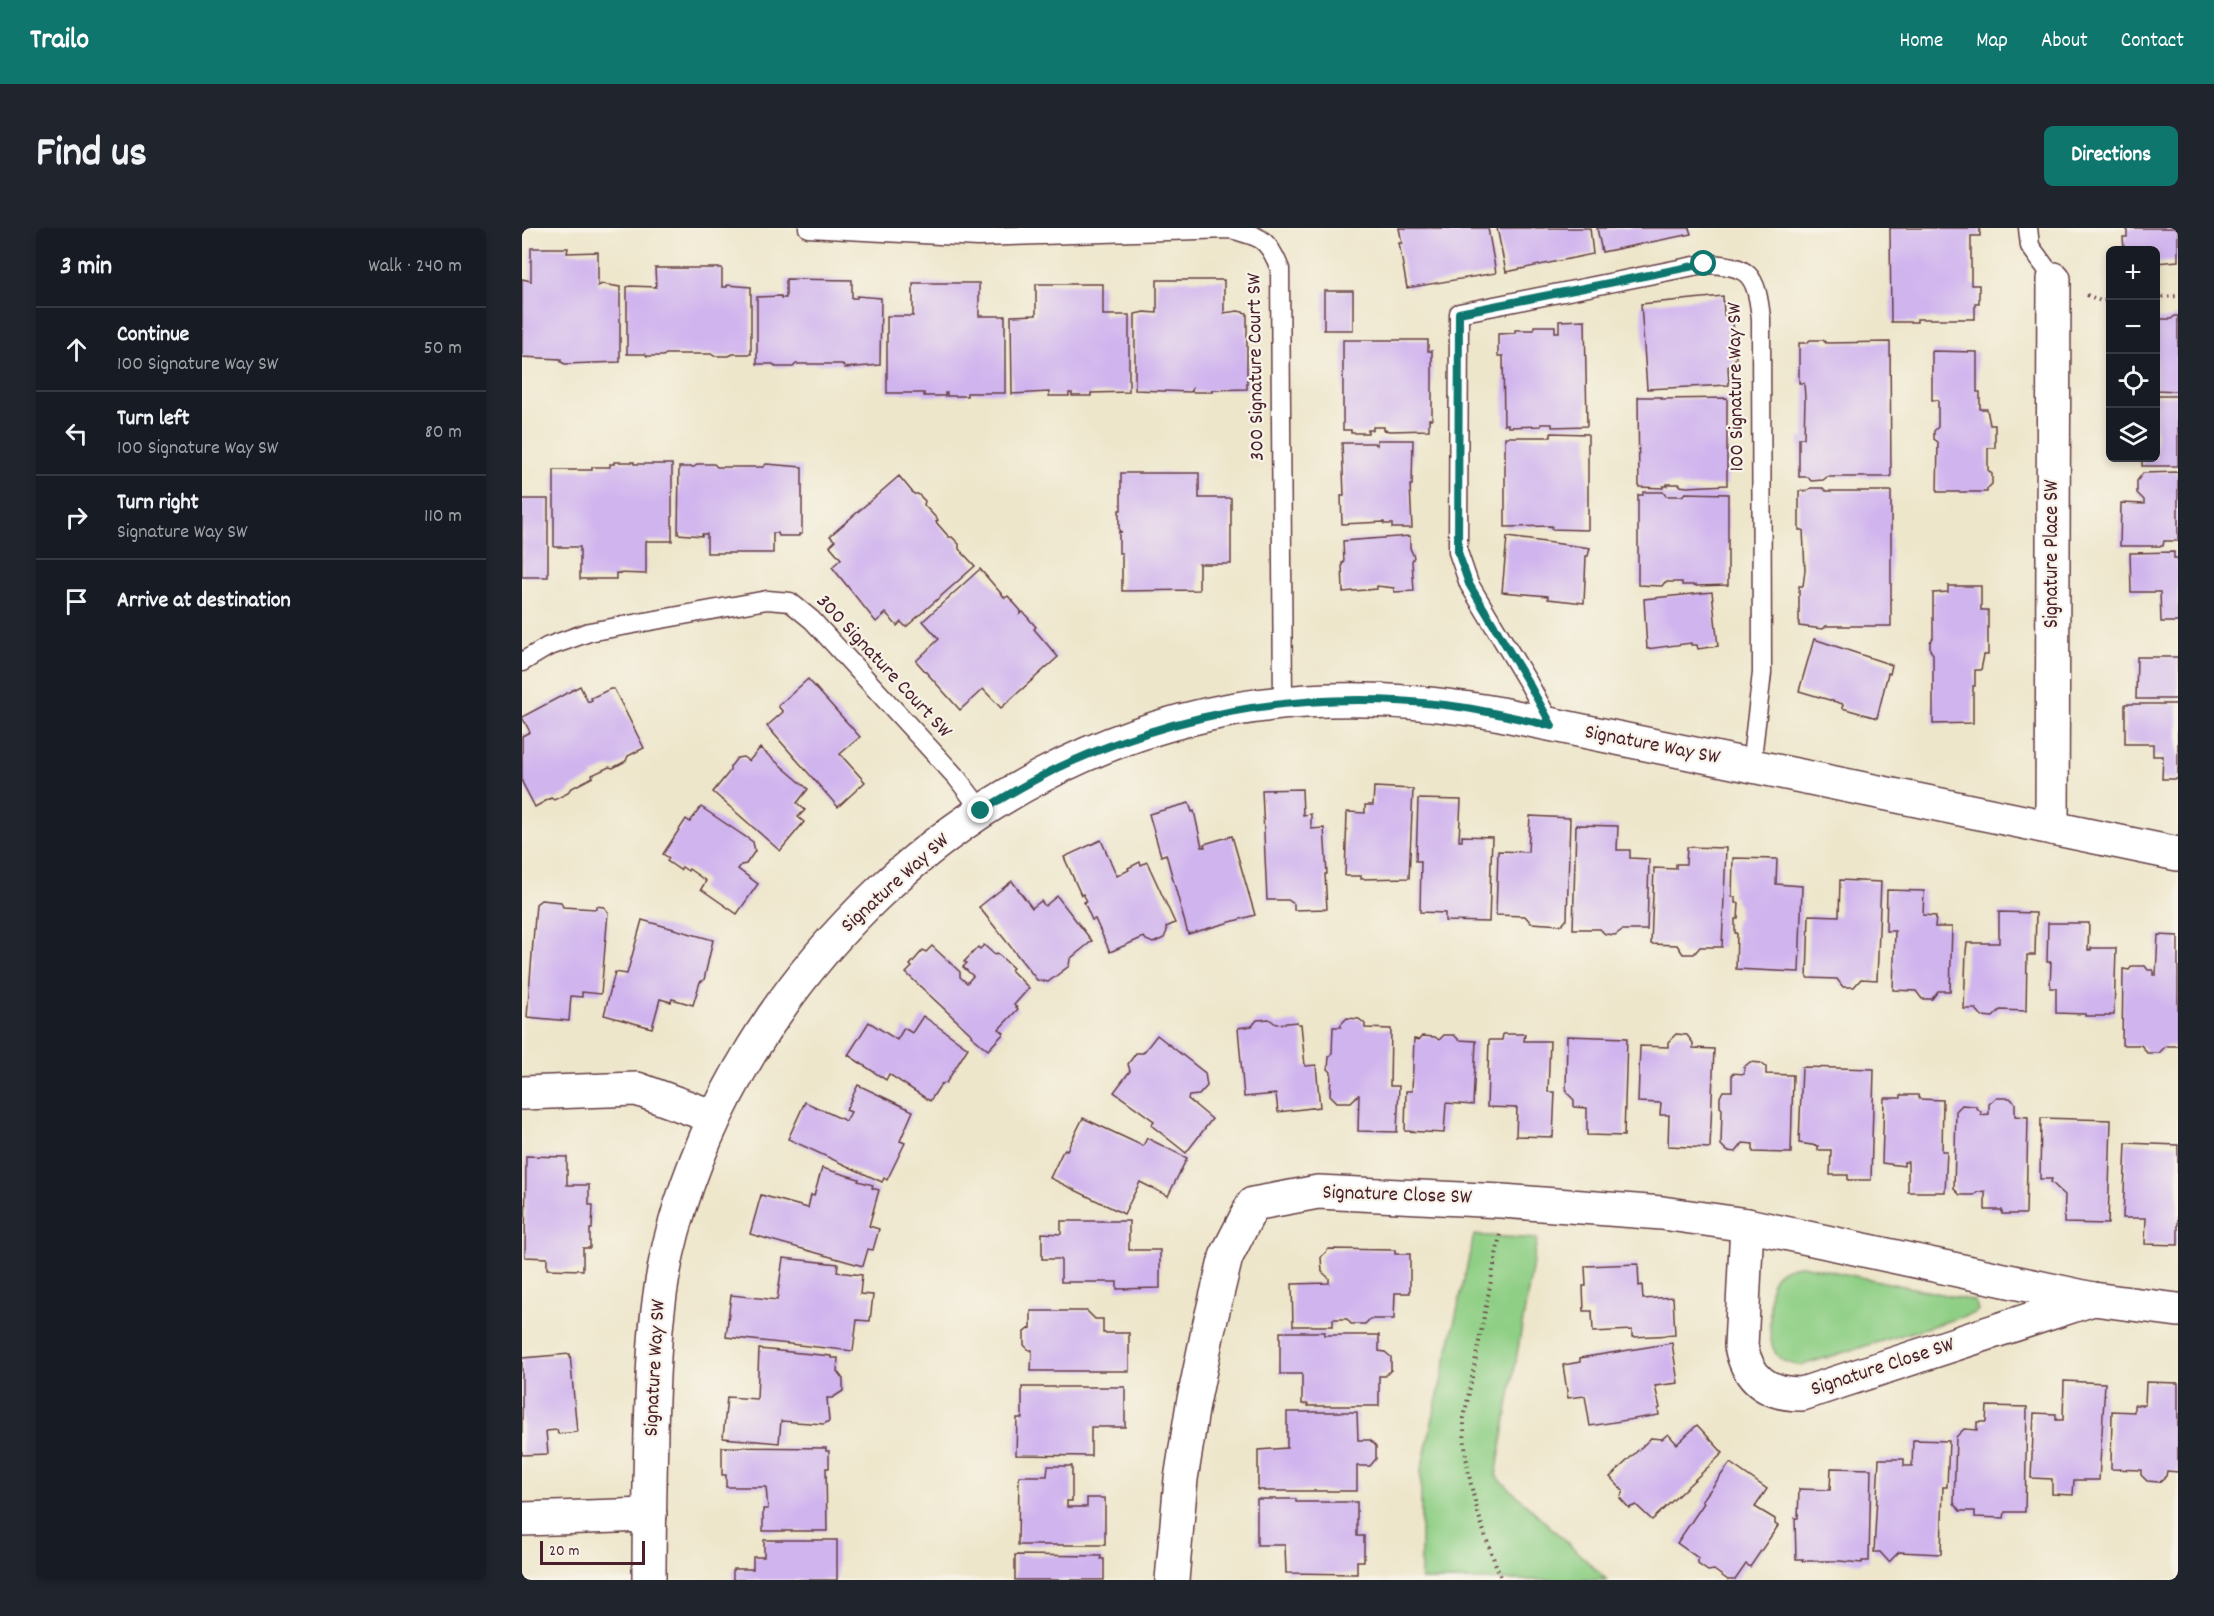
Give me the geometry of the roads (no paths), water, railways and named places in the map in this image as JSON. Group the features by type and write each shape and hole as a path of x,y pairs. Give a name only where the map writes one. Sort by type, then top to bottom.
{"street":[{"name":"Signature Place SW","path":"2052,828 2054,279"},
{"name":"Signature Way SW","path":"649,1580 653,1352 660,1292 672,1233 687,1185 714,1117 757,1039 783,1002 824,951 858,914 896,879 981,811 1071,761 1122,740 1228,711 1283,703 1338,699 1392,700 1447,705 2178,854"},
{"path":"522,1093 637,1089 714,1117"},
{"name":"Signature Close SW","path":"1172,1580 1182,1479 1193,1404 1208,1330 1226,1257 1253,1204 1318,1192 1502,1201 1662,1213 1747,1225 2093,1299 2178,1310"},
{"name":"Signature Close SW","path":"1747,1225 1741,1346 1744,1360 1760,1383 1787,1394 1802,1394 2093,1299"},
{"path":"522,1519 650,1515"}],"lane":[{"name":"300 Signature Court SW","path":"808,228 978,237 1230,229 1259,236 1274,252 1280,269 1283,703"},
{"path":"2028,228 2030,246 2054,279"},
{"name":"100 Signature Way SW","path":"1552,726 1469,584 1458,552 1459,313 1704,264 1729,265 1747,273 1758,291 1761,318 1762,673 1751,766"},
{"name":"300 Signature Court SW","path":"522,662 547,647 589,632 767,600 790,602 812,620 957,778 981,811"}]}
